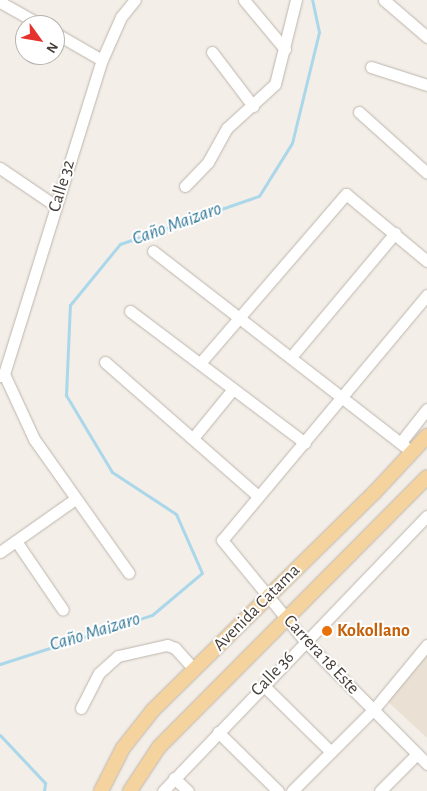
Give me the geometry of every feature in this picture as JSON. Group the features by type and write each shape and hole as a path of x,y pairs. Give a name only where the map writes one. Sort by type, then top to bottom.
{"main road":[{"name":"Avenida Catama","path":"101,791 122,748 153,710 427,436"},
{"name":"Avenida Catama","path":"130,791 160,747 285,618 427,477"}],"street":[{"name":"Calle 32","path":"2,375 102,60 121,17 135,0"},
{"path":"244,0 285,49"},
{"path":"185,186 208,162 227,128 275,84 296,0"},
{"path":"384,0 427,37"},
{"path":"3,4 23,15"},
{"path":"65,39 102,60"},
{"path":"212,52 253,106"},
{"path":"371,67 427,85"},
{"path":"359,112 427,173"},
{"path":"2,173 56,206"},
{"path":"201,362 241,318 340,197 352,196 427,261"},
{"path":"291,357 395,233"},
{"path":"153,251 412,452"},
{"path":"104,362 257,495 344,398 427,296"},
{"path":"130,311 201,362 233,389 305,443"},
{"path":"2,375 34,439 129,573"},
{"path":"193,438 233,389"},
{"path":"401,442 427,409"},
{"name":"Carrera 18 Este","path":"257,495 222,540 304,640 427,764"},
{"path":"0,552 75,499"},
{"name":"Calle 36","path":"163,791 304,640 427,516"},
{"path":"16,541 63,610"},
{"path":"81,708 99,673 118,656 168,645 175,648 194,669"},
{"path":"292,791 374,709 427,645"},
{"path":"263,685 331,752"},
{"path":"218,732 278,791"},
{"path":"380,791 417,754"},
{"path":"174,778 188,791"}],"shaded area":[{"path":"427,646 427,738 384,698"}],"waterway":[{"name":"Caño Maizaro","path":"0,664 152,615 202,573 176,514 112,472 66,395 70,305 120,244 259,196 292,143 319,32 312,0"},
{"name":"Caño Maizaro","path":"0,735 45,783 44,791"}],"place":[{"name":"Kokollano","path":"327,631"}]}
